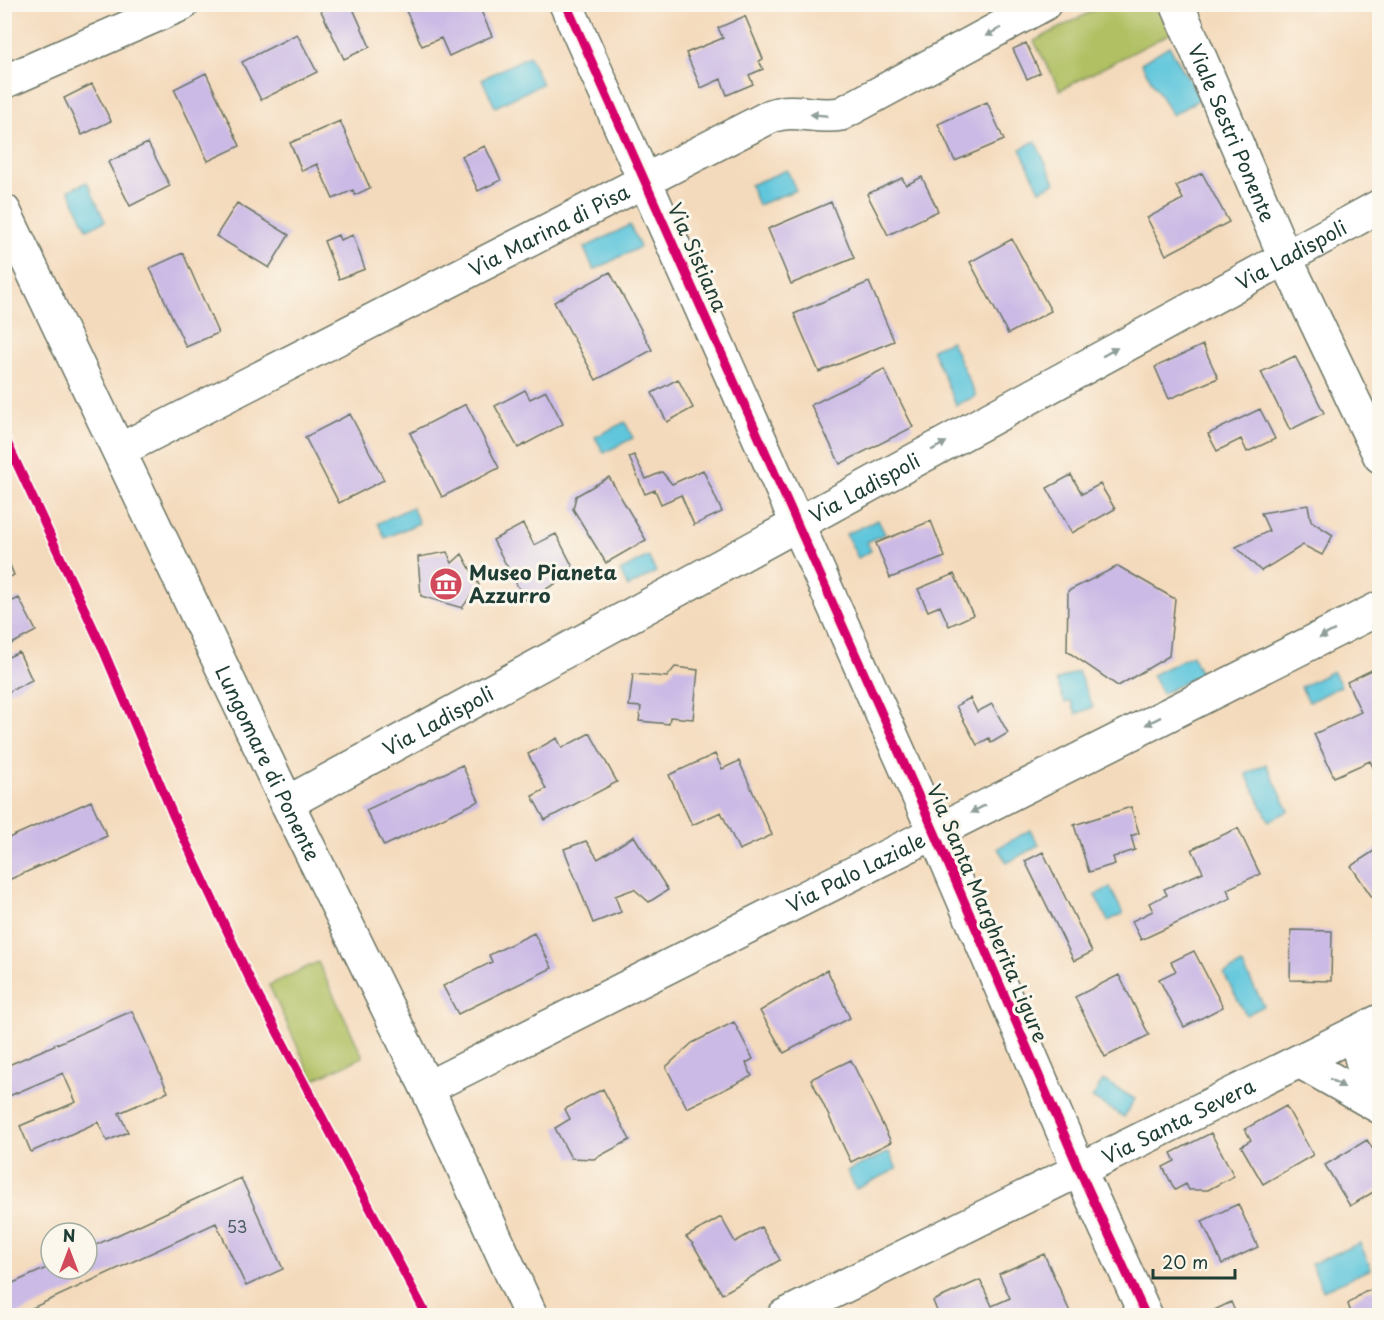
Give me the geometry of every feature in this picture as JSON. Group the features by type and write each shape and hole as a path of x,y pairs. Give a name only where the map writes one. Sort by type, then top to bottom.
{"street":[{"path":"4,82 182,4"},
{"name":"Via Sistiana","path":"566,4 796,525"},
{"name":"Via Marina di Pisa","path":"120,450 776,114 795,112 826,117 841,114 1044,4"},
{"name":"Viale Sestri Ponente","path":"1177,4 1285,257 1380,456"},
{"name":"Via Ladispoli","path":"287,803 1380,206"},
{"name":"Lungomare di Ponente","path":"4,211 287,803 427,1088 531,1316"},
{"name":"Via Santa Margherita Ligure","path":"796,525 934,831 1079,1169 1146,1316"},
{"name":"Via Palo Laziale","path":"427,1088 1380,608"},
{"path":"1367,1028 1376,1105"},
{"name":"Via Santa Severa","path":"784,1316 1367,1028"},
{"path":"1301,1062 1376,1105"}],"green space":[{"path":"1106,4 1156,5 1171,33 1060,90 1034,41"},
{"path":"318,962 363,1057 313,1080 269,985"}],"water":[{"path":"1169,46 1200,99 1172,115 1141,63"},
{"path":"529,56 542,84 495,107 482,79"},
{"path":"1035,141 1055,183 1040,190 1020,149"},
{"path":"787,170 796,190 758,205 750,185"},
{"path":"87,182 105,221 87,229 69,190"},
{"path":"630,225 640,247 594,270 584,248"},
{"path":"951,341 976,396 956,405 932,349"},
{"path":"625,422 633,438 604,453 595,437"},
{"path":"412,507 419,523 385,538 378,523"},
{"path":"878,520 885,534 867,542 871,551 858,558 846,534"},
{"path":"648,556 656,572 628,587 620,571"},
{"path":"1192,655 1201,674 1162,694 1152,675"},
{"path":"1078,671 1093,707 1076,714 1071,701 1065,703 1056,681"},
{"path":"1333,671 1341,686 1309,702 1301,687"},
{"path":"1266,764 1289,811 1269,821 1246,774"},
{"path":"1030,830 1039,845 1007,863 998,848"},
{"path":"1110,887 1123,914 1108,921 1095,895"},
{"path":"1242,964 1264,1006 1246,1015 1224,974"},
{"path":"1103,1080 1135,1099 1124,1117 1092,1098"},
{"path":"889,1152 897,1169 856,1189 847,1171"},
{"path":"1360,1243 1371,1269 1323,1290 1311,1264"}],"building":[{"path":"335,4 351,4 370,47 344,59 321,11"},
{"path":"403,4 478,4 492,36 449,56 441,38 422,46"},
{"path":"745,16 763,59 759,61 763,69 749,75 753,84 727,95 721,79 701,88 686,53 723,38 718,28"},
{"path":"297,34 317,72 261,100 242,62"},
{"path":"1026,43 1040,73 1027,79 1013,49"},
{"path":"206,73 240,146 208,161 174,89"},
{"path":"92,84 111,121 82,135 64,98"},
{"path":"987,102 1004,140 955,161 938,124"},
{"path":"340,121 370,188 355,195 353,190 333,199 317,164 302,171 290,143"},
{"path":"148,143 170,186 130,206 108,162"},
{"path":"485,146 501,180 478,191 462,156"},
{"path":"1202,173 1229,222 1166,255 1147,218 1183,199 1176,186"},
{"path":"922,177 938,211 888,235 867,194 902,178 906,185"},
{"path":"831,202 854,258 791,284 768,229"},
{"path":"237,203 289,235 269,268 216,236"},
{"path":"338,235 340,240 353,235 365,269 339,279 324,241"},
{"path":"1012,239 1051,311 1008,334 970,262"},
{"path":"183,253 218,333 186,347 150,268"},
{"path":"610,272 652,350 596,380 554,302"},
{"path":"869,282 894,341 819,372 794,314"},
{"path":"1203,345 1218,378 1169,399 1155,367"},
{"path":"1295,356 1324,413 1290,430 1261,372"},
{"path":"884,369 913,427 840,464 811,405"},
{"path":"678,379 693,408 667,422 652,393"},
{"path":"525,390 530,399 546,391 563,424 518,448 495,406"},
{"path":"466,404 499,468 442,497 410,433"},
{"path":"1260,409 1275,439 1247,452 1241,439 1217,451 1208,434"},
{"path":"350,414 384,480 339,503 305,437"},
{"path":"634,455 646,479 662,472 672,484 703,470 722,512 694,525 681,495 661,504 655,490 645,494 629,457"},
{"path":"1071,475 1082,494 1100,484 1115,509 1072,533 1047,488"},
{"path":"609,477 646,540 606,563 573,509 576,496"},
{"path":"1308,505 1311,521 1333,535 1322,555 1303,545 1261,571 1236,547 1269,531 1261,513"},
{"path":"931,521 945,557 890,578 876,543"},
{"path":"523,524 534,545 556,534 576,573 525,600 493,540"},
{"path":"447,552 452,563 462,554 479,585 462,608 421,596 418,557"},
{"path":"5,553 14,575 5,580"},
{"path":"1118,566 1175,599 1169,656 1118,686 1067,651 1068,591"},
{"path":"954,574 973,615 949,626 940,606 928,611 918,589"},
{"path":"19,598 36,631 4,648 4,605"},
{"path":"19,652 32,680 8,692 4,684 4,659"},
{"path":"1380,666 1380,782 1370,761 1334,777 1314,734 1361,712 1347,682"},
{"path":"675,667 698,670 693,719 670,717 669,724 639,721 641,707 629,706 633,674 667,677"},
{"path":"970,698 977,712 992,704 1008,733 991,743 989,738 977,745 956,706"},
{"path":"590,733 617,782 545,820 532,796 546,789 528,754 557,738 562,748"},
{"path":"715,754 722,769 739,761 772,835 739,850 721,812 692,825 669,775"},
{"path":"462,765 479,801 384,846 366,810"},
{"path":"91,801 107,836 4,882 4,840"},
{"path":"1131,807 1139,833 1131,836 1135,850 1113,857 1115,864 1089,872 1074,825"},
{"path":"1238,828 1260,874 1227,889 1231,898 1141,940 1132,921 1153,911 1149,903 1167,895 1164,889 1203,872 1192,849"},
{"path":"634,836 668,890 649,902 634,889 615,896 621,912 593,923 564,849 586,841 598,859"},
{"path":"1380,847 1380,909 1351,866"},
{"path":"1043,852 1092,952 1074,961 1025,861"},
{"path":"1291,930 1332,931 1331,981 1290,980"},
{"path":"534,933 552,968 458,1014 443,986 492,962 489,955"},
{"path":"1194,951 1223,1007 1184,1027 1159,979 1176,971 1171,962"},
{"path":"827,970 850,1018 784,1053 760,1011"},
{"path":"1119,975 1149,1035 1105,1057 1075,997"},
{"path":"132,1011 168,1092 119,1113 128,1132 107,1141 98,1122 31,1152 20,1126 76,1102 63,1073 9,1096 4,1086 4,1067"},
{"path":"734,1022 753,1059 746,1063 752,1076 687,1108 666,1067 692,1043"},
{"path":"851,1060 891,1142 851,1162 811,1079"},
{"path":"603,1089 630,1140 594,1159 571,1158 555,1128 570,1119 565,1109"},
{"path":"1286,1106 1313,1155 1263,1184 1241,1146 1251,1140 1245,1129"},
{"path":"1211,1133 1234,1176 1208,1190 1189,1190 1186,1184 1175,1190 1163,1167 1175,1161 1171,1153"},
{"path":"1367,1140 1380,1160 1380,1188 1350,1206 1325,1165"},
{"path":"241,1178 283,1269 246,1286 216,1223 99,1277 99,1243"},
{"path":"1238,1204 1258,1247 1222,1264 1202,1221"},
{"path":"721,1217 735,1242 761,1227 780,1260 722,1294 693,1244 686,1237"},
{"path":"1044,1254 1070,1312 1062,1316 939,1316 933,1301 980,1280 992,1306 1010,1298 999,1274"},
{"path":"39,1271 39,1281 91,1281 15,1316 4,1316 4,1287"},
{"path":"1380,1289 1380,1316 1352,1316 1348,1304 1365,1291"},
{"path":"1231,1302 1237,1316 1202,1316"}],"cycle path":[{"path":"566,4 934,831 1079,1169 1146,1316"},
{"path":"4,436 102,647 173,815 253,986 427,1316"}],"place":[{"name":"Museo Pianeta Azzurro","path":"446,584"}]}
